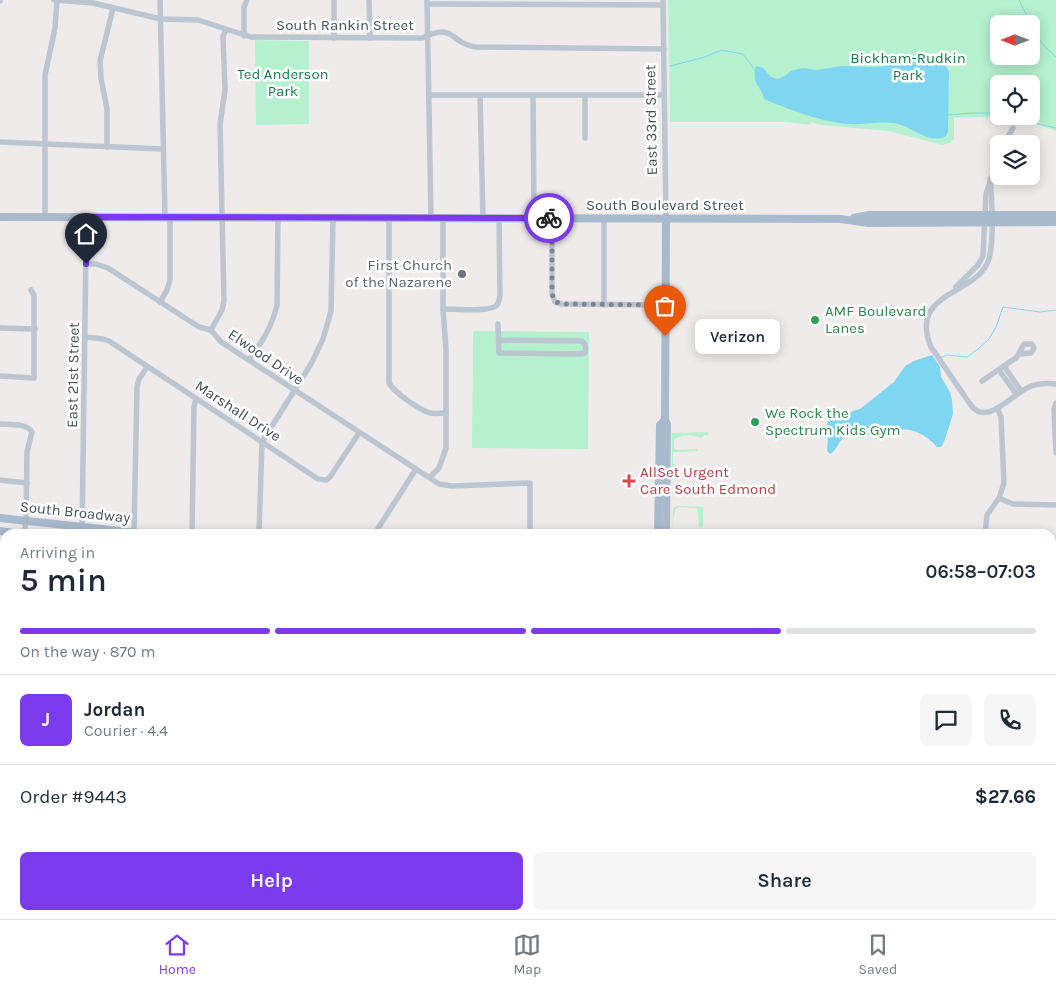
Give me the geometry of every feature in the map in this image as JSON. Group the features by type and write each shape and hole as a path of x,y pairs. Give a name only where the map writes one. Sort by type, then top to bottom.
{"main road":[{"name":"South Boulevard Street","path":"0,217 222,216 850,219 869,215 1056,222"},
{"name":"South Boulevard Street","path":"988,219 1056,215"},
{"name":"East 33rd Street","path":"666,218 664,420 667,424 666,529"},
{"name":"East 33rd Street","path":"658,529 660,425 664,420"},
{"name":"South Broadway","path":"0,518 76,529"}],"street":[{"path":"45,217 45,75 55,28 56,0"},
{"name":"South Rankin Street","path":"56,0 89,3 161,19 198,20 244,36 255,37 422,38 435,32 445,32 452,34 466,46 476,47 664,49"},
{"path":"160,0 163,149 170,280 160,302"},
{"path":"244,36 244,7 247,0"},
{"path":"334,0 334,38"},
{"path":"369,0 370,38"},
{"path":"431,218 427,2 663,2"},
{"name":"East 33rd Street","path":"663,2 666,218"},
{"path":"107,147 107,109 100,61 113,8"},
{"name":"Elwood Drive","path":"226,30 224,36 225,90 220,124 224,301 222,310 211,330 221,342 439,484 445,486 530,483 530,529"},
{"path":"533,94 534,218"},
{"path":"429,95 664,95"},
{"path":"480,96 482,218"},
{"path":"585,96 585,138"},
{"path":"1009,135 1013,128"},
{"path":"0,142 163,149"},
{"path":"953,291 982,271 988,262 991,248 986,194 990,180"},
{"name":"East 21st Street","path":"82,529 86,264 89,217"},
{"path":"249,360 266,336 274,319 277,305 278,217"},
{"path":"259,529 262,442 311,364 323,339 331,311 333,217"},
{"path":"388,217 389,382 392,388 419,408 433,413 446,413"},
{"path":"430,477 439,468 446,448 443,218"},
{"path":"443,309 486,309 499,303 499,218"},
{"path":"552,218 553,300 559,304 666,305"},
{"path":"604,218 604,305"},
{"path":"988,219 983,256 978,265 953,291 937,304 929,315 926,333 931,347 974,410 981,413 997,408 1018,393 1037,384 1056,384"},
{"path":"984,247 991,248"},
{"path":"86,264 96,264 108,268 199,328 211,330"},
{"path":"0,376 34,378 34,295 31,290"},
{"path":"498,324 498,340 498,353 580,354 584,353 586,349 585,344 582,342 498,340"},
{"path":"0,328 35,329"},
{"name":"Marshall Drive","path":"86,337 109,341 318,479 326,480 330,477 359,433"},
{"path":"982,381 1020,354"},
{"path":"134,529 137,387 139,379 147,367"},
{"path":"1001,368 1018,393"},
{"path":"192,529 194,407 196,398"},
{"path":"1055,453 1054,409 1056,403"},
{"path":"986,529 987,516 999,498 1005,474 1001,417 997,408"},
{"path":"0,424 27,427 32,432 27,452 26,521 24,529"},
{"path":"378,529 416,469"},
{"path":"0,480 27,483"},
{"path":"999,498 1013,504 1056,505"}],"green space":[{"name":"Bickham-Rudkin Park","path":"668,0 1056,0 1056,131 1039,125 1040,75 990,75 990,117 954,118 954,139 950,143 942,145 889,131 821,125 811,122 810,125 787,122 670,122"},
{"name":"Ted Anderson Park","path":"255,40 309,41 309,124 256,125"},
{"path":"473,331 589,332 588,449 472,448"},
{"path":"708,432 708,436 705,435 701,438 687,435 674,440 674,449 697,449 698,451 673,452 673,464 677,465 675,468 672,467 672,433"},
{"path":"677,506 703,507 703,526 701,528 699,526 697,508 679,507 676,509 672,529 673,508"}],"water":[{"path":"920,61 940,61 945,64 949,72 948,131 946,136 940,138 926,137 899,124 882,122 840,123 806,115 764,99 755,77 756,66 763,68 771,77 778,79 791,71 803,68 816,70 842,66 875,67"},
{"path":"932,355 940,367 941,377 950,392 952,401 953,414 941,447 937,447 920,433 903,429 846,436 830,454 827,451 828,436 824,430 830,418 860,409 894,382 905,366"}],"waterway":[{"path":"1019,0 1026,15"},
{"path":"1040,40 1056,57"},
{"path":"670,66 705,57 721,50 743,54 755,70"},
{"path":"948,115 990,113"},
{"path":"1040,124 1056,128"},
{"path":"941,358 946,355 967,357 978,349 989,339 996,327 1003,307 1040,312 1056,310"}],"way so far":[{"path":"549,218 552,218 553,300 559,304 666,305 665,336"}],"place":[{"name":"First Church of the Nazarene","path":"462,274"},
{"name":"AMF Boulevard Lanes","path":"815,320"},
{"name":"Verizon","path":"665,336"},
{"name":"We Rock the Spectrum Kids Gym","path":"755,422"},
{"name":"AllSet Urgent Care South Edmond","path":"629,481"}],"route":[{"path":"86,264 89,217 549,218"}]}
